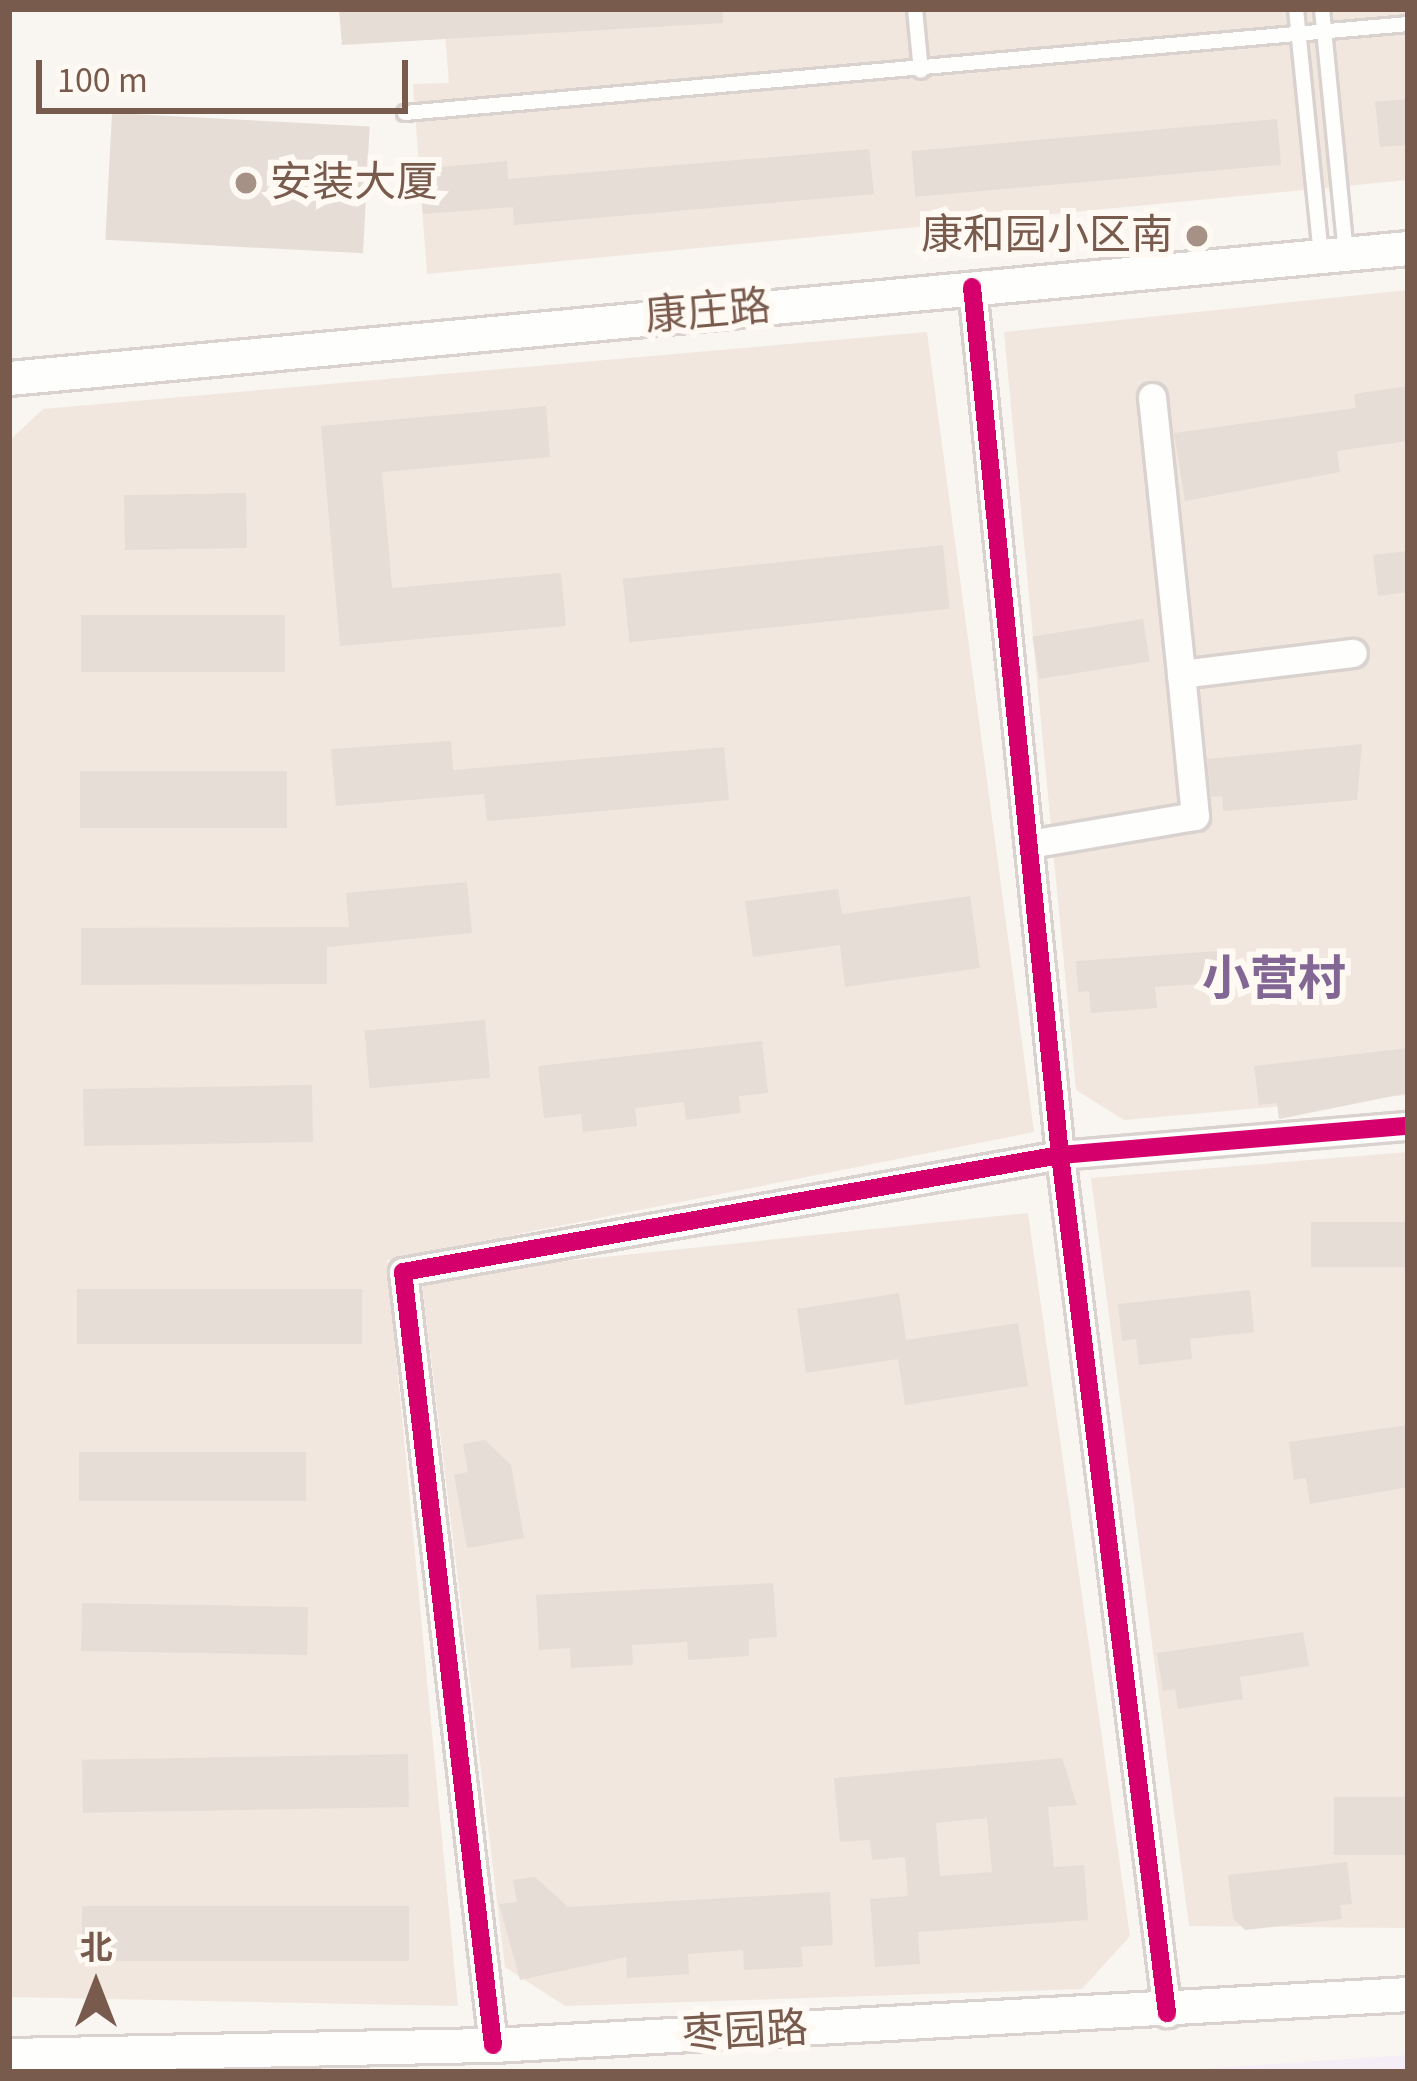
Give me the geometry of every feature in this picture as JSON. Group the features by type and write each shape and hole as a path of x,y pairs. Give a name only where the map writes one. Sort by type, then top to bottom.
{"street":[{"name":"康庄路","path":"9,378 1408,248"},
{"path":"972,287 1060,1155 1167,2012"},
{"path":"1029,844 1196,816 1152,397"},
{"path":"1181,674 1353,653"},
{"path":"490,2059 403,1273 1060,1155 1408,1126"},
{"name":"枣园路","path":"9,2055 490,2059 1408,1994"}],"lane":[{"path":"914,9 920,71"},
{"path":"1297,9 1334,255"},
{"path":"1322,9 1334,255"},
{"path":"405,112 1299,38 1408,24"}],"shaded area":[{"path":"443,9 1408,9 1408,180 427,274 413,84 449,83"},
{"path":"1408,290 1408,1095 1124,1120 1076,1090 1004,332"},
{"path":"927,332 1034,1132 387,1260 458,2006 9,1997 9,441 43,409"},
{"path":"1408,1152 1408,1928 1189,1926 1091,1178"},
{"path":"1028,1213 1130,1936 1082,1989 565,2006 505,1967 421,1276"},
{"path":"1408,2055 1408,2072 1156,2072"}],"building":[{"path":"339,9 722,9 723,23 342,45"},
{"path":"1408,99 1408,145 1380,147 1375,102"},
{"name":"安装大厦","path":"112,113 370,127 363,253 105,240"},
{"path":"1277,119 1281,165 915,197 911,151"},
{"path":"869,149 874,194 514,225 513,207 423,214 419,169 507,161 508,179"},
{"path":"1408,386 1408,441 1337,451 1340,472 1185,501 1174,433 1356,408 1354,394"},
{"path":"546,406 550,457 382,472 392,588 561,573 566,626 340,646 321,426"},
{"path":"246,493 247,548 125,550 124,495"},
{"path":"943,545 950,609 629,642 623,579"},
{"path":"1408,551 1408,592 1378,596 1373,555"},
{"path":"81,615 285,615 285,672 81,672"},
{"path":"1143,619 1150,661 1039,679 1032,637"},
{"path":"451,741 453,770 724,747 729,800 487,821 484,794 336,806 331,749"},
{"path":"1362,744 1357,800 1223,811 1222,796 1211,797 1207,759"},
{"path":"80,771 287,771 287,828 80,828"},
{"path":"467,882 472,933 327,947 327,984 81,985 81,928 349,927 346,893"},
{"path":"838,889 842,914 970,896 980,968 845,987 840,945 753,957 745,901"},
{"path":"1217,951 1226,982 1155,987 1157,1008 1091,1013 1089,991 1078,992 1076,961"},
{"path":"485,1020 490,1078 370,1088 364,1031"},
{"path":"762,1041 768,1093 739,1096 741,1113 686,1120 684,1102 635,1108 637,1126 583,1132 581,1114 544,1118 538,1066"},
{"path":"1408,1048 1408,1093 1279,1119 1277,1103 1259,1105 1254,1066"},
{"path":"312,1085 313,1142 84,1146 83,1089"},
{"path":"1311,1222 1408,1222 1408,1267 1311,1267"},
{"path":"77,1289 362,1289 362,1344 77,1344"},
{"path":"1250,1290 1254,1332 1190,1339 1192,1359 1139,1365 1136,1339 1122,1341 1118,1304"},
{"path":"899,1293 906,1340 1018,1323 1028,1386 905,1405 898,1359 806,1373 797,1309"},
{"path":"1408,1425 1408,1487 1310,1504 1306,1478 1294,1480 1289,1442"},
{"path":"485,1440 511,1465 524,1538 467,1548 454,1475 468,1472 463,1444"},
{"path":"79,1452 306,1452 306,1501 79,1501"},
{"path":"773,1583 777,1637 749,1639 749,1656 688,1660 687,1642 632,1645 633,1665 571,1668 570,1648 539,1650 536,1595"},
{"path":"82,1603 308,1607 307,1655 81,1651"},
{"path":"1303,1632 1309,1666 1240,1677 1243,1699 1178,1709 1175,1689 1163,1691 1157,1653"},
{"path":"408,1754 409,1807 83,1813 82,1760"},
{"path":"1062,1758 1077,1805 1048,1807 1054,1867 1084,1865 1088,1920 918,1932 920,1964 875,1967 870,1899 908,1896 905,1857 872,1860 870,1840 840,1842 834,1778","holes":["987,1818 992,1872 940,1876 936,1823"]},
{"path":"1334,1797 1408,1797 1408,1855 1334,1855"},
{"path":"1347,1862 1352,1904 1340,1905 1342,1919 1245,1930 1233,1918 1228,1875"},
{"path":"535,1877 568,1907 830,1892 833,1945 801,1947 803,1967 744,1970 743,1950 688,1954 689,1974 627,1978 626,1957 520,1980 499,1904 517,1902 513,1880"},
{"path":"82,1906 409,1906 409,1961 82,1961"}],"cycle path":[{"path":"972,287 1060,1155 1167,2013"},
{"path":"493,2045 403,1272 1060,1155 1408,1126"}],"place":[{"name":"安装大厦","path":"246,183"},
{"name":"康和园小区南","path":"1197,236"}],"district":[{"name":"小营村","path":"1274,981"}]}
